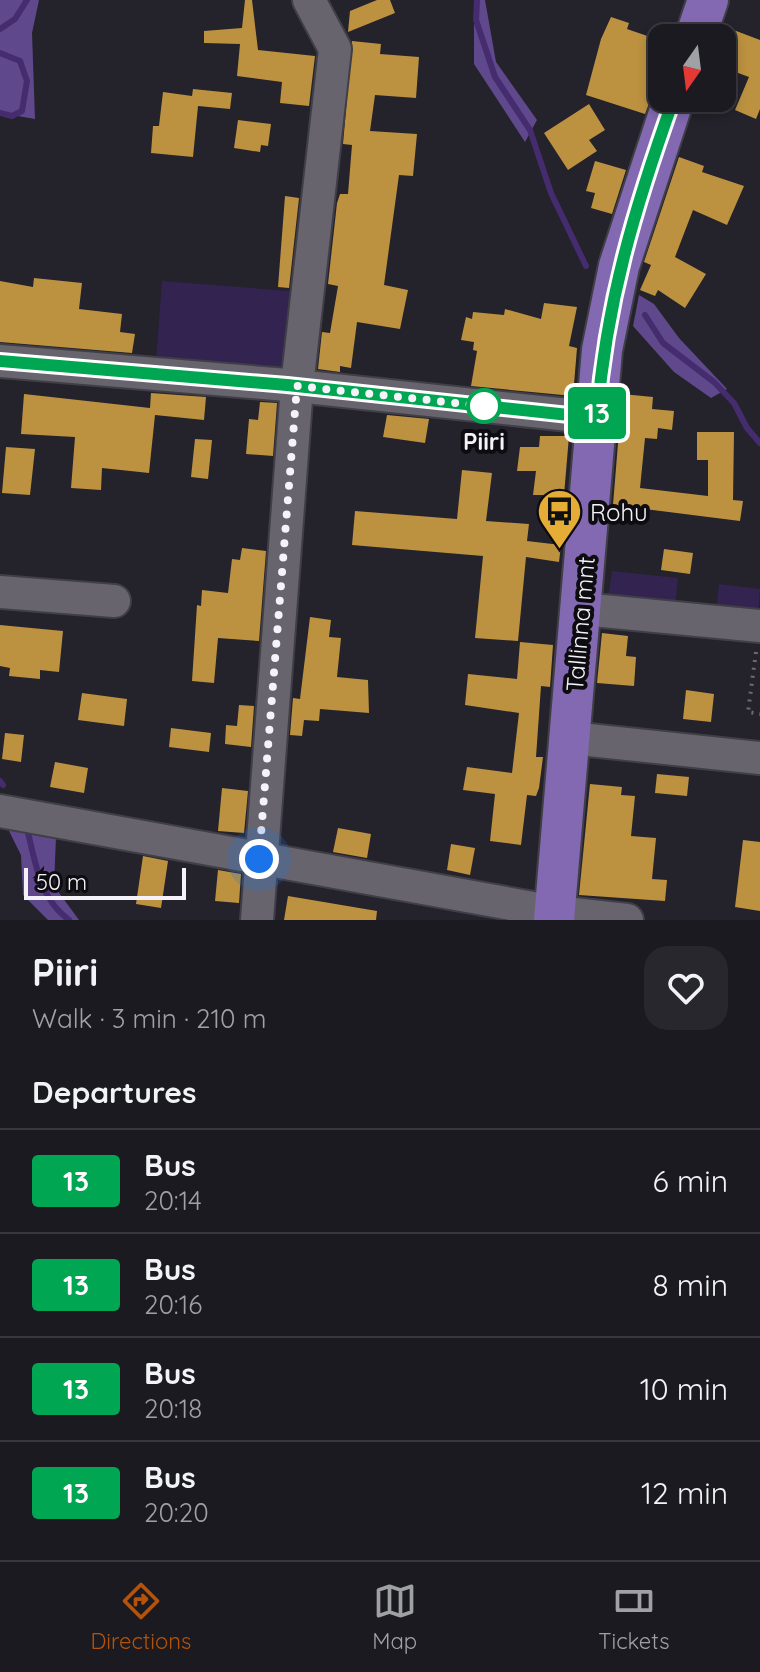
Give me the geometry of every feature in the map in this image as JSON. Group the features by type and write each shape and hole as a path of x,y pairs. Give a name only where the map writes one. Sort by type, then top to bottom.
{"main road":[{"path":"700,24 708,0"},
{"name":"Tallinna mnt","path":"554,916 602,350 619,266 669,112"}],"street":[{"path":"257,920 259,859 297,386 335,49 309,0"},
{"path":"0,361 297,386 597,418"},
{"path":"0,592 114,601"},
{"path":"582,609 760,626"},
{"path":"570,738 760,758"},
{"path":"0,811 554,916 627,920"}],"path":[{"path":"760,626 748,712 760,714"}],"shaded area":[{"path":"0,0 39,0 32,33 35,119 0,113"},
{"path":"474,0 485,0 496,62 537,120 525,142 474,64"},
{"path":"162,281 291,291 281,372 156,361"},
{"path":"639,295 654,304 679,338 727,389 711,398 674,372 633,326"},
{"path":"612,571 678,578 675,607 607,604"},
{"path":"719,584 760,589 758,617 716,612"},
{"path":"8,829 56,837 54,886 79,920 48,920 23,895 21,855"}],"building":[{"path":"245,0 252,0 258,50 315,56 309,106 280,103 282,82 237,76 240,44 204,43 204,31 242,28"},
{"path":"377,0 390,0 395,13 348,32 350,11"},
{"path":"611,17 629,23 627,29 648,36 648,106 645,114 586,95 601,39"},
{"path":"736,31 760,40 760,109 756,119 736,110 749,77 736,72"},
{"path":"352,41 381,44 380,54 419,57 416,98 375,95 370,131 417,134 413,176 399,175 384,285 408,290 400,329 357,322 351,368 340,366 340,372 318,369 322,332 330,333 338,286 328,284 337,203 340,194 348,194 352,145 343,144"},
{"path":"193,89 232,93 230,109 198,106 193,157 151,153 153,126 159,126 163,92 192,96"},
{"path":"589,104 605,130 589,140 597,151 568,170 544,133"},
{"path":"238,120 271,124 268,146 261,145 260,152 234,148"},
{"path":"679,157 704,166 702,172 744,186 727,225 693,210 675,257 706,274 685,308 658,290 655,296 640,290 651,265 644,262"},
{"path":"595,161 626,170 612,214 591,208 595,193 586,191"},
{"path":"285,196 299,198 289,288 278,287"},
{"path":"34,278 82,283 79,309 122,314 120,332 135,334 132,353 0,342 0,281 33,287"},
{"path":"544,303 577,307 569,346 577,348 573,396 471,386 477,351 473,350 474,342 461,340 466,317 472,319 473,312 504,315 505,309 541,319"},
{"path":"151,393 206,397 204,420 155,415 149,473 102,468 101,490 71,488 75,437 21,434 24,394 150,408"},
{"path":"622,394 653,397 652,409 674,411 672,430 658,428 657,439 645,438 640,488 708,496 708,460 697,460 697,432 734,432 733,500 743,501 740,521 613,505"},
{"path":"260,402 277,403 273,456 246,454 249,419 258,420"},
{"path":"387,415 429,419 425,443 383,437"},
{"path":"540,436 569,436 564,495 533,495 536,471 517,471 520,447 539,447"},
{"path":"195,439 212,440 208,479 191,477"},
{"path":"6,447 35,449 30,495 2,493"},
{"path":"462,470 492,473 486,521 529,524 527,541 561,545 559,562 526,557 518,641 475,638 483,556 352,545 355,511 457,519"},
{"path":"242,548 266,551 259,641 218,638 214,683 192,681 197,605 201,606 202,590 228,593 232,559 240,560"},
{"path":"664,549 693,553 690,574 661,570"},
{"path":"310,617 331,620 329,637 341,638 337,677 368,680 369,713 320,709 319,721 304,720 302,736 290,735 293,698 300,699"},
{"path":"0,625 63,631 59,672 40,670 40,679 9,676 10,668 0,666"},
{"path":"602,633 628,636 626,656 636,657 634,686 597,683"},
{"path":"520,642 553,645 550,687 541,686 536,757 543,757 539,788 536,796 527,795 521,845 490,841 495,794 463,790 467,767 512,773 519,713 465,705 468,674 517,679"},
{"path":"686,690 714,694 711,722 683,719"},
{"path":"82,693 127,699 124,726 78,720"},
{"path":"239,705 254,706 251,747 225,744 226,725 237,726"},
{"path":"171,728 211,733 209,752 169,747"},
{"path":"5,733 24,735 21,762 2,759"},
{"path":"55,762 88,768 84,793 50,787"},
{"path":"657,774 689,777 687,796 655,793"},
{"path":"590,784 622,787 621,795 635,796 631,836 656,838 652,879 667,880 665,901 579,895"},
{"path":"222,788 248,791 244,833 218,831"},
{"path":"338,828 371,834 367,858 333,852"},
{"path":"743,840 760,842 760,911 735,907"},
{"path":"451,844 475,848 470,875 447,870"},
{"path":"143,856 168,861 161,908 136,904"},
{"path":"218,870 241,874 239,903 215,901"},
{"path":"288,896 377,911 376,920 284,920"}],"waterway":[{"path":"0,29 15,19 27,0"},
{"path":"477,0 476,20 495,77 530,130 551,193 586,266"},
{"path":"0,53 20,61 27,81 22,111 12,116 0,113"},
{"path":"645,315 663,343 714,382 734,403 747,428 760,443"},
{"path":"0,781 3,785"},
{"path":"27,829 45,891 69,920"}],"bus line":[{"name":"13","path":"0,361 287,385 597,418 602,350 619,266 669,112"}],"place":[{"name":"Piiri","path":"484,406"},
{"name":"Rohu","path":"559,551"}],"route":[{"path":"259,859 297,386 484,406"}]}
